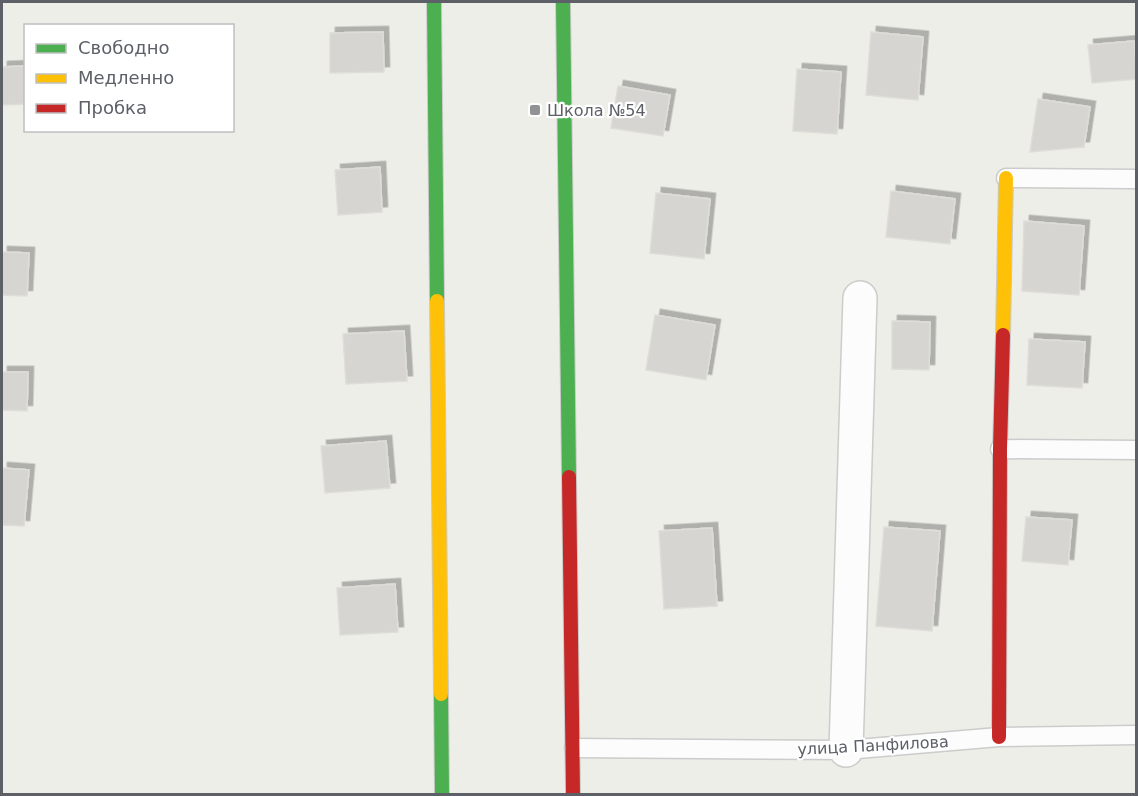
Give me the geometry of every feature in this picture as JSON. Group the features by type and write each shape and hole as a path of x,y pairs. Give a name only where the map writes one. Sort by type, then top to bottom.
{"street":[{"path":"434,2 442,795"},
{"path":"563,2 573,795"},
{"path":"999,737 1000,449 1006,178"},
{"path":"846,750 860,298"}],"lane":[{"path":"1006,178 1137,179"},
{"path":"1000,449 1137,450"},
{"name":"улица Панфилова","path":"574,748 846,750 999,737 1137,735"}],"building":[{"path":"383,32 384,72 330,73 330,33"},
{"path":"871,32 923,37 918,100 866,95"},
{"path":"1134,41 1137,79 1092,83 1088,45"},
{"path":"24,66 24,104 2,105 2,67"},
{"path":"797,69 841,72 837,134 793,131"},
{"path":"618,86 670,95 663,136 611,128"},
{"path":"1038,99 1090,107 1084,147 1030,152"},
{"path":"380,167 382,212 338,215 335,170"},
{"path":"891,191 955,199 950,244 886,237"},
{"path":"656,193 710,199 704,259 650,253"},
{"path":"1024,221 1084,226 1079,295 1022,291"},
{"path":"2,252 29,253 27,296 2,295"},
{"path":"655,315 715,325 706,380 646,370"},
{"path":"892,321 930,322 929,370 892,369"},
{"path":"404,331 407,381 346,384 343,334"},
{"path":"1029,339 1085,342 1082,388 1027,385"},
{"path":"2,372 28,372 27,411 2,410"},
{"path":"386,441 390,488 325,493 321,446"},
{"path":"2,468 29,470 24,526 2,525"},
{"path":"1026,517 1072,520 1068,565 1022,561"},
{"path":"884,527 940,531 932,631 876,626"},
{"path":"712,528 717,606 664,609 659,531"},
{"path":"395,584 398,632 340,635 337,588"}],"traffic: fast":[{"path":"434,2 437,301"},
{"path":"563,2 569,477"},
{"path":"441,694 442,794"}],"traffic: slow":[{"path":"1003,335 1006,178"},
{"path":"437,301 441,694"}],"traffic: jam":[{"path":"999,737 1000,449 1003,335"},
{"path":"569,477 573,794"}],"place":[{"name":"Школа №54","path":"535,110"}]}
